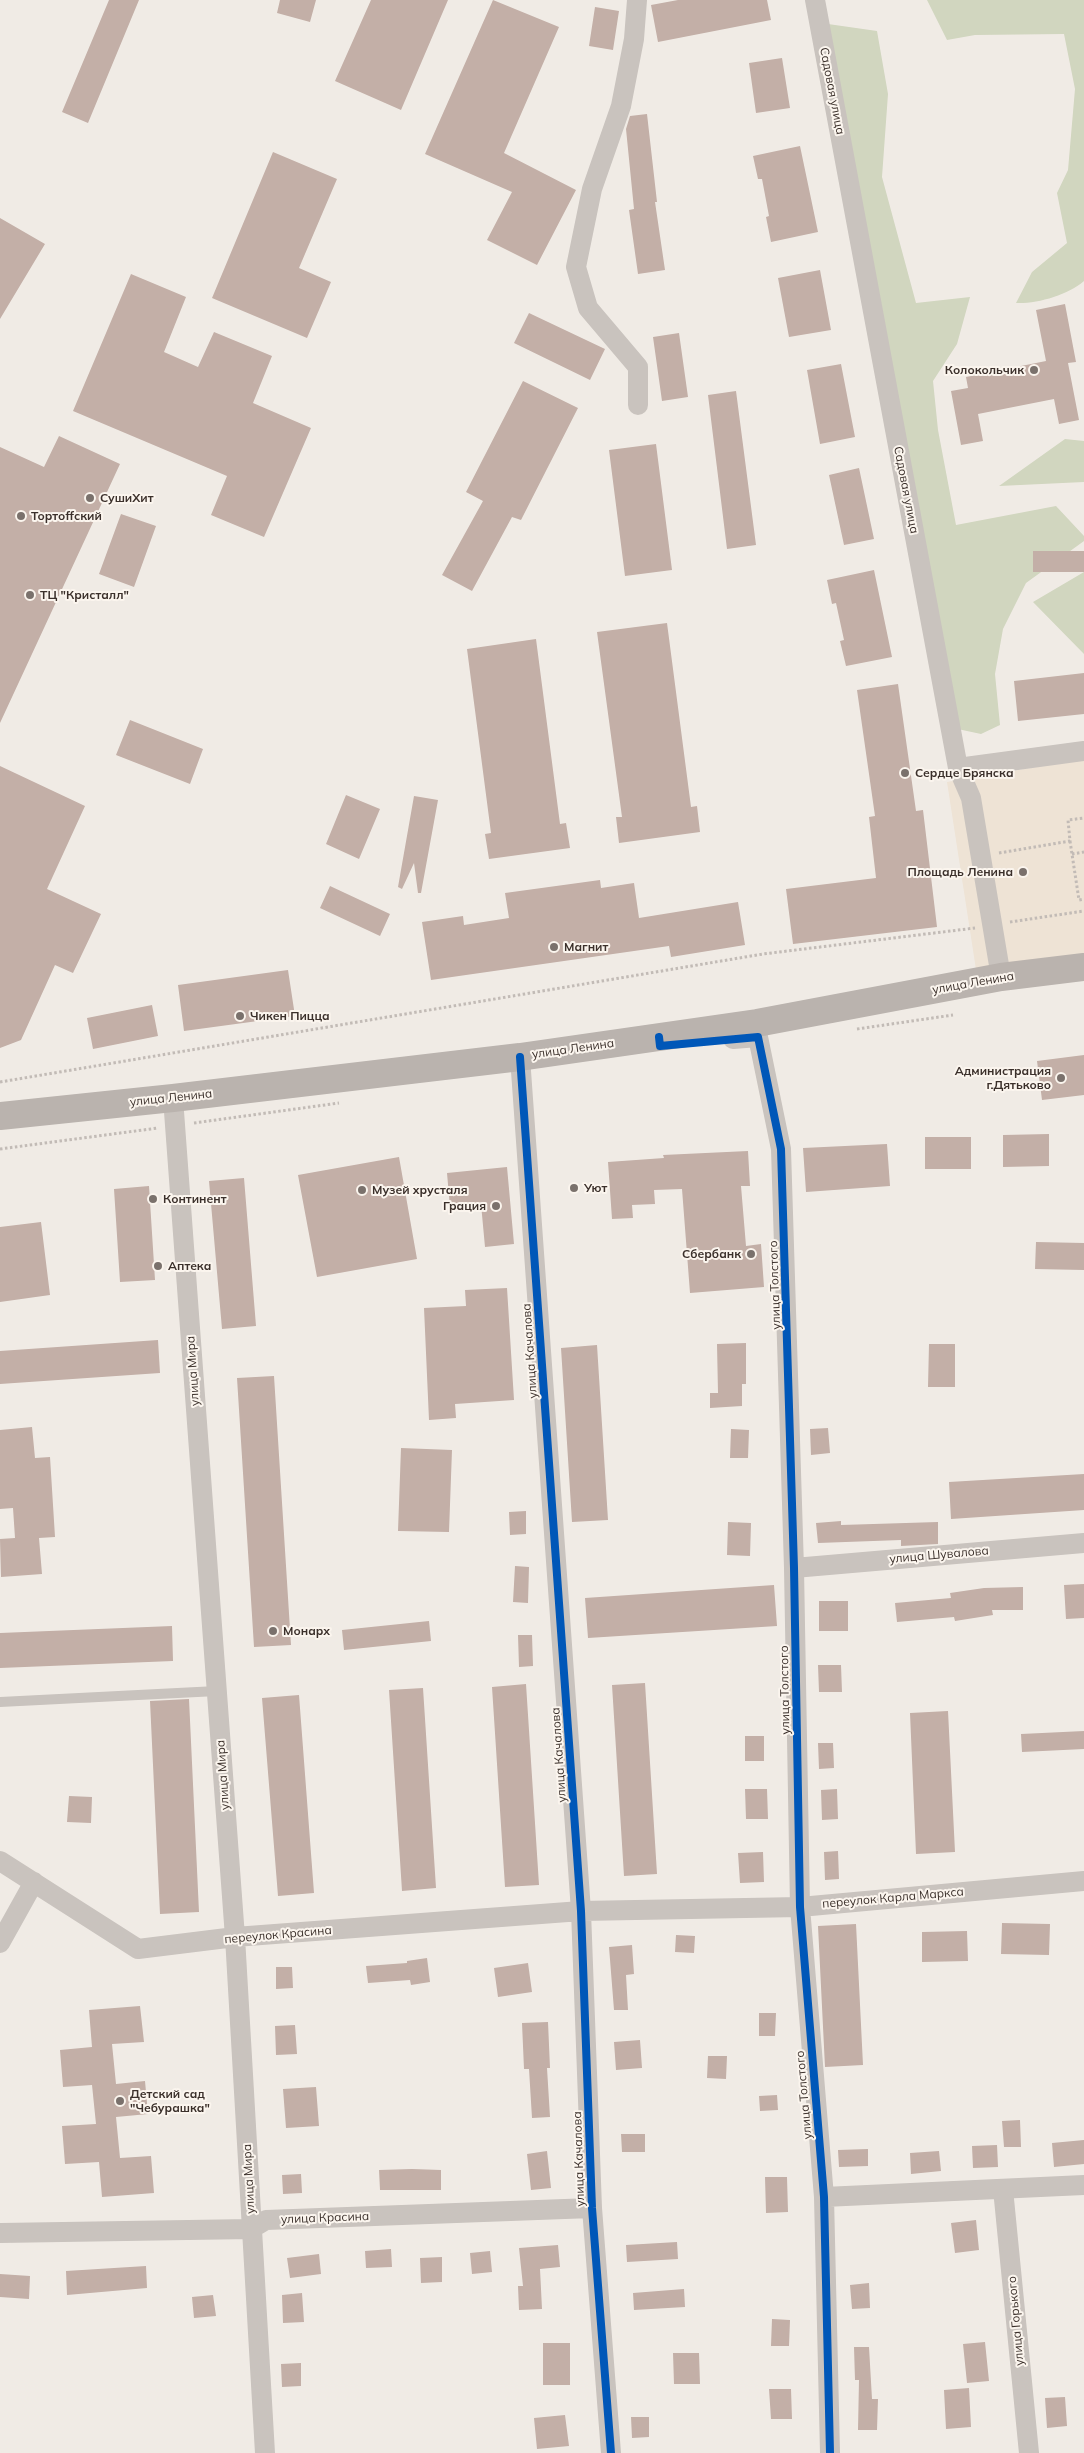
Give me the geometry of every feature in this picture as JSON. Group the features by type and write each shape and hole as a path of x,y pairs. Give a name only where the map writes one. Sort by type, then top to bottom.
{"main road":[{"name":"улица Ленина","path":"0,1116 173,1098 520,1057 757,1022 1001,977 1084,967"}],"street":[{"path":"637,0 634,39 621,106 592,189 576,267 588,308 638,367 638,405"},
{"name":"Садовая улица","path":"815,0 958,768 971,798 1001,977"},
{"path":"958,768 1084,751"},
{"name":"улица Толстого","path":"659,1037 660,1046 758,1036 781,1149 794,1568 800,1906 824,2198 830,2453"},
{"name":"улица Качалова","path":"520,1057 581,1911 592,2208 611,2453"},
{"name":"улица Мира","path":"173,1098 235,1938 264,2453"},
{"name":"улица Шувалова","path":"794,1568 1084,1543"},
{"name":"переулок Красина","path":"0,1861 138,1949 235,1938 581,1911"},
{"name":"переулок Карла Маркса","path":"581,1911 800,1906 1084,1881"},
{"path":"0,1943 34,1882"},
{"path":"824,2198 1084,2185"},
{"name":"улица Горького","path":"1003,2189 1029,2453"},
{"name":"улица Красина","path":"0,2233 251,2229 266,2220 592,2208"}],"lane":[{"path":"0,1702 217,1690"}],"path":[{"path":"1084,818 1068,820 1078,900 1084,899"},
{"path":"981,856 1070,840"},
{"path":"1072,854 1084,852"},
{"path":"0,1082 763,954 993,925 1084,911"}],"green space":[{"path":"927,0 1084,0 1084,281 1070,290 1043,300 1016,303 1032,272 1067,243 1057,193 1068,170 1075,89 1064,34 975,35 947,40"},
{"path":"821,23 877,31 888,94 882,177 916,303 970,297 957,344 933,381 938,430 956,525 1056,506 1084,536 1084,541 1026,583 1003,629 995,674 1000,725 981,734 953,728"},
{"path":"1065,439 1084,441 1084,482 999,486"},
{"path":"1084,572 1084,654 1033,602"}],"shaded area":[{"name":"Площадь Ленина","path":"1084,759 1084,962 977,976 947,782"}],"building":[{"path":"109,0 139,0 88,123 62,112"},
{"path":"280,0 316,0 310,22 277,13"},
{"path":"371,0 448,0 401,110 335,81"},
{"path":"493,0 559,27 504,153 576,190 537,265 487,240 512,192 425,154"},
{"path":"678,0 767,0 771,20 658,42 651,5"},
{"path":"595,7 619,11 613,50 589,46"},
{"path":"782,58 790,108 756,113 749,63"},
{"path":"647,114 657,202 655,202 665,270 638,274 629,210 634,209 626,129 630,116"},
{"path":"800,146 818,232 771,242 766,217 769,216 762,179 758,179 753,156"},
{"path":"273,152 337,179 299,268 331,282 307,338 212,298"},
{"path":"0,218 45,244 0,319"},
{"path":"820,270 831,330 789,337 778,278"},
{"path":"131,274 186,297 164,352 198,367 214,332 272,356 253,403 311,428 264,537 211,515 227,476 73,411"},
{"name":"Колокольчик","path":"1065,304 1076,362 1068,363 1079,420 1059,424 1054,399 978,414 983,441 961,445 951,391 968,388 966,377 1046,361 1036,310"},
{"path":"529,313 605,349 590,380 514,343"},
{"path":"679,333 688,397 662,401 653,337"},
{"path":"841,364 855,437 820,444 807,370"},
{"path":"523,381 578,408 521,520 512,517 472,591 442,575 483,501 466,492"},
{"path":"736,391 756,545 727,549 708,395"},
{"name":"ТЦ \"Кристалл\"","path":"59,436 120,464 0,723 0,447 44,467"},
{"path":"656,444 672,570 625,576 609,450"},
{"path":"859,468 874,539 844,545 829,475"},
{"path":"121,514 156,526 134,587 99,574"},
{"path":"1033,551 1084,551 1084,572 1033,572"},
{"path":"874,570 892,657 846,666 840,641 844,640 836,603 832,604 827,580"},
{"path":"667,623 691,807 697,806 700,832 619,843 616,817 622,817 597,632"},
{"path":"536,639 560,824 566,823 570,848 489,859 485,834 491,833 467,649"},
{"path":"1084,673 1084,714 1018,721 1014,681"},
{"path":"898,684 916,811 923,810 937,927 793,944 786,889 876,878 869,817 875,816 857,690"},
{"path":"130,720 203,749 190,784 116,755"},
{"path":"0,766 85,806 47,889 101,914 73,973 55,965 21,1040 0,1048"},
{"path":"346,795 380,809 359,859 326,844"},
{"path":"414,796 438,800 421,893 418,893 414,863 402,889 398,887"},
{"path":"600,880 601,888 634,883 639,918 738,902 745,945 671,957 669,946 431,980 422,922 463,916 464,925 509,918 505,893"},
{"path":"330,886 390,914 380,936 320,908"},
{"path":"288,970 295,1016 184,1031 178,985"},
{"path":"152,1005 158,1036 93,1049 87,1018"},
{"name":"Администрация г.Дятьково","path":"1084,1055 1084,1095 1042,1100 1037,1061"},
{"path":"1049,1134 1049,1166 1003,1167 1003,1135"},
{"path":"925,1137 971,1137 971,1169 925,1169"},
{"path":"887,1144 890,1186 806,1192 803,1148"},
{"path":"748,1151 750,1186 741,1186 746,1246 761,1244 764,1287 690,1293 682,1189 654,1190 655,1204 632,1205 633,1218 612,1219 608,1162 664,1158 663,1155"},
{"path":"399,1157 417,1259 317,1277 298,1175"},
{"name":"Грация","path":"507,1167 514,1244 485,1247 481,1204 450,1207 447,1173"},
{"path":"244,1178 256,1326 222,1329 209,1181"},
{"path":"149,1186 155,1280 120,1282 114,1189"},
{"path":"41,1222 50,1295 0,1302 0,1227"},
{"path":"1036,1242 1084,1243 1084,1270 1035,1269"},
{"path":"507,1288 514,1400 455,1404 456,1418 429,1420 424,1308 466,1306 465,1290"},
{"path":"158,1340 160,1373 0,1384 0,1351"},
{"path":"746,1343 746,1384 742,1384 742,1406 710,1408 710,1393 718,1393 717,1344"},
{"path":"929,1344 955,1344 955,1387 928,1387"},
{"path":"597,1345 608,1520 572,1522 561,1348"},
{"path":"274,1376 291,1645 254,1647 237,1378"},
{"path":"32,1427 35,1458 50,1457 55,1537 39,1538 42,1574 1,1577 0,1539 15,1538 13,1508 0,1509 0,1430"},
{"path":"828,1428 830,1453 811,1455 810,1429"},
{"path":"731,1429 749,1430 748,1458 730,1458"},
{"path":"401,1448 452,1450 449,1532 398,1531"},
{"path":"1084,1474 1084,1510 951,1519 949,1482"},
{"path":"526,1511 526,1534 510,1535 509,1512"},
{"path":"841,1521 841,1525 938,1522 938,1544 901,1546 901,1540 818,1543 816,1523"},
{"path":"728,1522 751,1523 750,1556 727,1555"},
{"path":"515,1566 529,1567 528,1603 513,1602"},
{"path":"1084,1584 1084,1618 1066,1619 1064,1585"},
{"path":"774,1585 777,1626 588,1638 585,1598"},
{"path":"1023,1587 1023,1610 992,1610 993,1615 955,1621 954,1617 897,1622 895,1603 951,1598 950,1593 984,1588"},
{"path":"819,1601 848,1601 848,1631 819,1631"},
{"path":"429,1621 431,1641 344,1650 342,1630"},
{"path":"172,1626 173,1661 0,1668 0,1633"},
{"path":"518,1635 532,1635 533,1666 519,1667"},
{"path":"818,1665 841,1665 842,1692 819,1692"},
{"path":"645,1683 657,1874 624,1876 612,1685"},
{"path":"526,1684 539,1885 505,1887 492,1687"},
{"path":"423,1688 436,1888 402,1891 389,1690"},
{"path":"299,1695 314,1893 278,1896 262,1698"},
{"path":"189,1699 199,1912 160,1914 150,1701"},
{"path":"948,1711 955,1852 916,1854 910,1713"},
{"path":"1084,1731 1084,1749 1022,1752 1021,1734"},
{"path":"745,1736 764,1736 764,1761 745,1761"},
{"path":"818,1743 833,1743 834,1768 819,1769"},
{"path":"745,1789 767,1789 768,1819 746,1819"},
{"path":"837,1789 838,1819 822,1820 821,1790"},
{"path":"69,1796 92,1797 91,1823 67,1822"},
{"path":"838,1851 839,1879 825,1880 824,1852"},
{"path":"763,1852 764,1882 740,1883 738,1853"},
{"path":"1002,1923 1050,1924 1049,1955 1001,1954"},
{"path":"856,1924 863,2065 825,2067 818,1926"},
{"path":"967,1931 968,1961 922,1962 922,1932"},
{"path":"676,1935 695,1936 694,1953 675,1952"},
{"path":"632,1945 634,1974 626,1975 628,2010 614,2010 609,1947"},
{"path":"427,1958 430,1982 411,1985 410,1980 368,1983 366,1966 407,1963 407,1961"},
{"path":"528,1963 532,1992 498,1997 494,1968"},
{"path":"276,1967 292,1967 293,1988 276,1989"},
{"name":"Детский сад \"Чебурашка\"","path":"140,2006 144,2042 112,2044 116,2084 145,2081 148,2114 116,2117 120,2158 151,2156 154,2193 102,2197 99,2162 65,2164 62,2126 96,2124 92,2085 63,2087 60,2050 92,2047 89,2010"},
{"path":"759,2013 776,2013 775,2036 759,2036"},
{"path":"548,2022 550,2068 547,2068 550,2117 532,2118 529,2069 524,2069 522,2023"},
{"path":"295,2025 297,2054 276,2055 275,2026"},
{"path":"640,2040 642,2068 616,2070 614,2042"},
{"path":"708,2056 727,2056 726,2079 707,2078"},
{"path":"316,2087 319,2126 286,2128 283,2089"},
{"path":"777,2095 778,2110 760,2111 759,2096"},
{"path":"1020,2120 1021,2147 1004,2147 1002,2121"},
{"path":"621,2134 645,2134 645,2152 622,2152"},
{"path":"1084,2140 1084,2164 1054,2167 1052,2143"},
{"path":"997,2145 998,2167 973,2168 972,2146"},
{"path":"868,2149 868,2166 839,2167 838,2150"},
{"path":"547,2151 551,2188 531,2190 527,2154"},
{"path":"939,2151 941,2171 911,2174 910,2153"},
{"path":"379,2170 441,2170 441,2190 380,2190"},
{"path":"301,2174 302,2193 283,2194 282,2175"},
{"path":"765,2177 787,2177 788,2212 766,2213"},
{"path":"976,2220 979,2250 955,2253 951,2223"},
{"path":"677,2242 678,2259 627,2262 626,2245"},
{"path":"558,2245 560,2267 540,2269 542,2309 519,2310 518,2286 523,2286 519,2248"},
{"path":"391,2249 392,2267 366,2268 365,2251"},
{"path":"490,2251 492,2272 472,2274 470,2253"},
{"path":"319,2254 321,2274 290,2278 287,2258"},
{"path":"442,2257 442,2282 421,2283 420,2258"},
{"path":"146,2266 147,2288 67,2295 66,2271"},
{"path":"0,2274 30,2276 29,2299 0,2297"},
{"path":"869,2283 870,2308 852,2309 850,2285"},
{"path":"684,2289 685,2307 634,2310 633,2293"},
{"path":"302,2293 304,2322 283,2323 282,2295"},
{"path":"213,2295 216,2316 194,2318 192,2297"},
{"path":"772,2319 790,2320 789,2346 771,2346"},
{"path":"985,2342 989,2381 967,2383 963,2344"},
{"path":"543,2343 570,2343 570,2385 543,2385"},
{"path":"854,2347 869,2347 872,2399 878,2399 877,2430 858,2430 859,2380 855,2380"},
{"path":"673,2353 699,2353 700,2384 674,2384"},
{"path":"301,2363 301,2386 282,2387 281,2364"},
{"path":"969,2388 971,2427 946,2429 944,2390"},
{"path":"769,2389 791,2389 792,2419 771,2419"},
{"path":"1065,2397 1067,2426 1047,2428 1045,2398"},
{"path":"565,2415 569,2446 537,2449 534,2418"},
{"path":"631,2417 649,2417 649,2437 632,2438"}],"cycle path":[{"path":"659,1037 660,1046 758,1037 781,1149 794,1568 800,1907 824,2197 830,2453"},
{"path":"520,1057 581,1911 592,2208 611,2453"}],"place":[{"name":"Колокольчик","path":"1034,370"},
{"name":"СушиХит","path":"90,498"},
{"name":"Тортоffский","path":"21,516"},
{"name":"ТЦ \"Кристалл\"","path":"30,595"},
{"name":"Сердце Брянска","path":"905,773"},
{"name":"Площадь Ленина","path":"1023,872"},
{"name":"Магнит","path":"554,947"},
{"name":"Чикен Пицца","path":"240,1016"},
{"name":"Администрация г.Дятьково","path":"1061,1078"},
{"name":"Уют","path":"574,1188"},
{"name":"Музей хрусталя","path":"362,1190"},
{"name":"Континент","path":"153,1199"},
{"name":"Грация","path":"496,1206"},
{"name":"Сбербанк","path":"751,1254"},
{"name":"Аптека","path":"158,1266"},
{"name":"Монарх","path":"273,1631"},
{"name":"Детский сад \"Чебурашка\"","path":"120,2101"}]}
